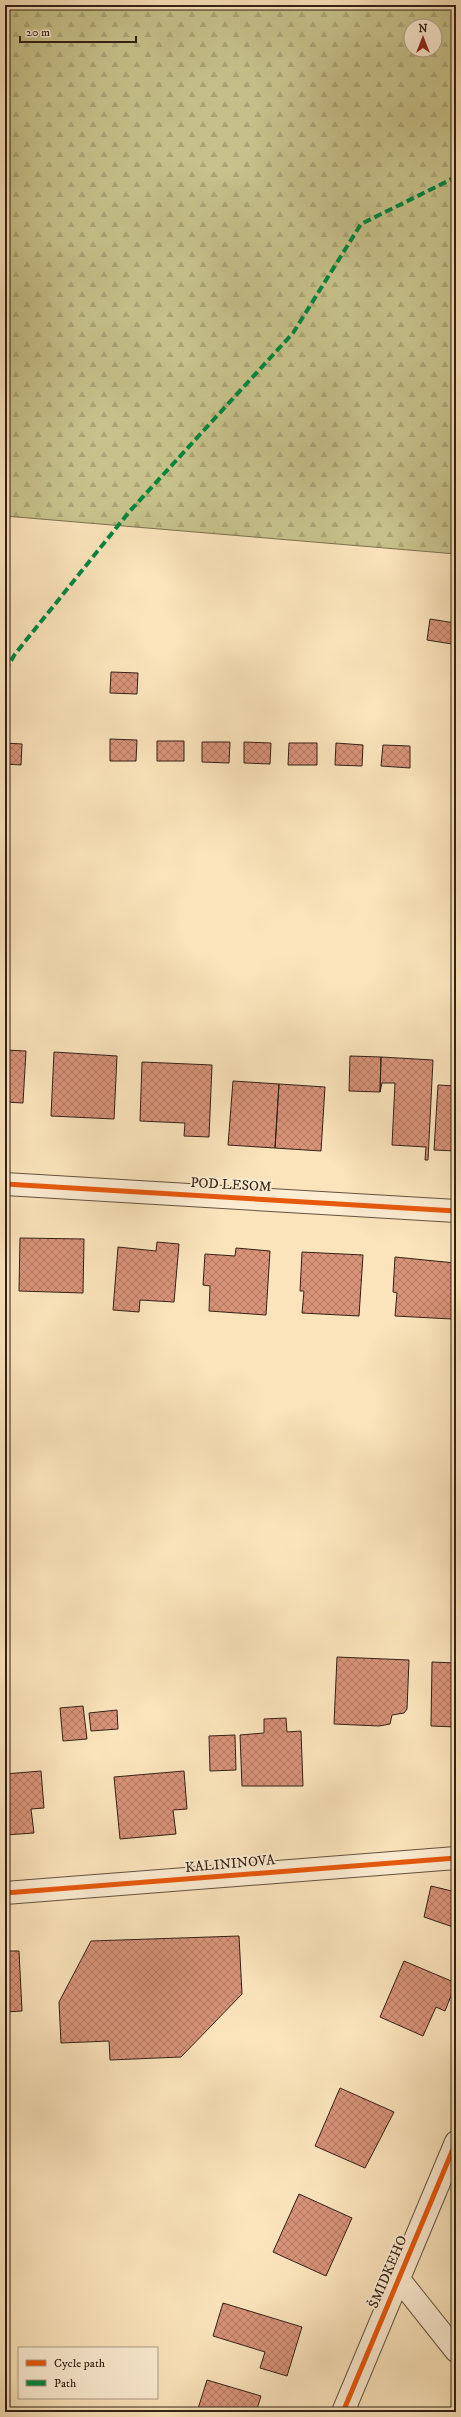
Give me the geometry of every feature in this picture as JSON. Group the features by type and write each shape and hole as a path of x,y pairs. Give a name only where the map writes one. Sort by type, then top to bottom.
{"street":[{"name":"POD LESOM","path":"5,1184 456,1211"},
{"name":"KALININOVA","path":"5,1893 456,1858"},
{"name":"ŠMIDKEHO","path":"343,2412 456,2142"},
{"path":"398,2278 456,2351"}],"green space":[{"path":"5,5 456,5 456,554 5,516"}],"building":[{"path":"430,619 455,623 452,644 427,640"},
{"path":"111,672 138,673 137,694 110,693"},
{"path":"110,739 137,740 136,761 110,761"},
{"path":"157,741 184,741 184,761 157,761"},
{"path":"202,742 230,742 229,763 202,762"},
{"path":"244,742 271,743 270,764 244,763"},
{"path":"5,743 22,744 21,765 5,764"},
{"path":"289,743 317,743 317,765 288,765"},
{"path":"336,743 363,745 362,766 335,765"},
{"path":"383,745 410,746 410,768 381,766"},
{"path":"5,1050 26,1051 23,1103 5,1102"},
{"path":"54,1052 117,1056 114,1119 51,1116"},
{"path":"350,1056 381,1057 380,1092 349,1091"},
{"path":"381,1057 433,1060 428,1160 425,1160 426,1147 392,1145 395,1083 382,1083 380,1092"},
{"path":"142,1062 212,1065 209,1137 184,1136 185,1123 140,1121"},
{"path":"233,1081 279,1084 275,1148 228,1145"},
{"path":"279,1084 325,1087 321,1151 275,1148"},
{"path":"438,1085 456,1086 456,1151 434,1150"},
{"path":"20,1238 84,1239 83,1293 19,1291"},
{"path":"157,1242 179,1244 174,1302 140,1300 139,1312 113,1310 118,1247 156,1251"},
{"path":"236,1248 270,1251 266,1315 209,1311 210,1286 203,1285 205,1254 235,1256"},
{"path":"302,1252 363,1255 359,1316 302,1313 304,1291 300,1291"},
{"path":"395,1257 455,1263 452,1319 395,1316 397,1293 393,1292"},
{"path":"337,1657 409,1660 407,1709 404,1713 392,1715 390,1724 379,1726 334,1724"},
{"path":"432,1662 456,1663 456,1727 431,1726"},
{"path":"83,1706 87,1739 63,1741 60,1708"},
{"path":"117,1710 118,1729 91,1731 89,1713"},
{"path":"286,1718 287,1732 301,1731 303,1786 242,1786 240,1735 264,1733 264,1719"},
{"path":"235,1735 236,1770 210,1771 209,1736"},
{"path":"41,1771 44,1808 31,1809 34,1833 5,1835 5,1774"},
{"path":"184,1771 187,1809 173,1810 176,1834 120,1839 114,1777"},
{"path":"431,1886 456,1892 456,1928 424,1917"},
{"path":"239,1936 242,1994 181,2057 110,2060 109,2041 61,2043 59,2002 91,1941"},
{"path":"5,1951 19,1951 22,2011 5,2012"},
{"path":"404,1961 456,1983 445,2011 436,2007 423,2036 380,2017"},
{"path":"340,2088 394,2112 365,2168 315,2146"},
{"path":"299,2194 352,2218 326,2276 273,2252"},
{"path":"223,2303 302,2327 287,2376 260,2368 265,2352 213,2336"},
{"path":"207,2380 261,2396 256,2412 197,2412"}],"marked path":[{"path":"5,671 15,654 129,512 293,333 361,224 456,177"}],"cycle path":[{"path":"5,1184 456,1211"},
{"path":"5,1893 456,1858"},
{"path":"343,2412 456,2142"}]}
